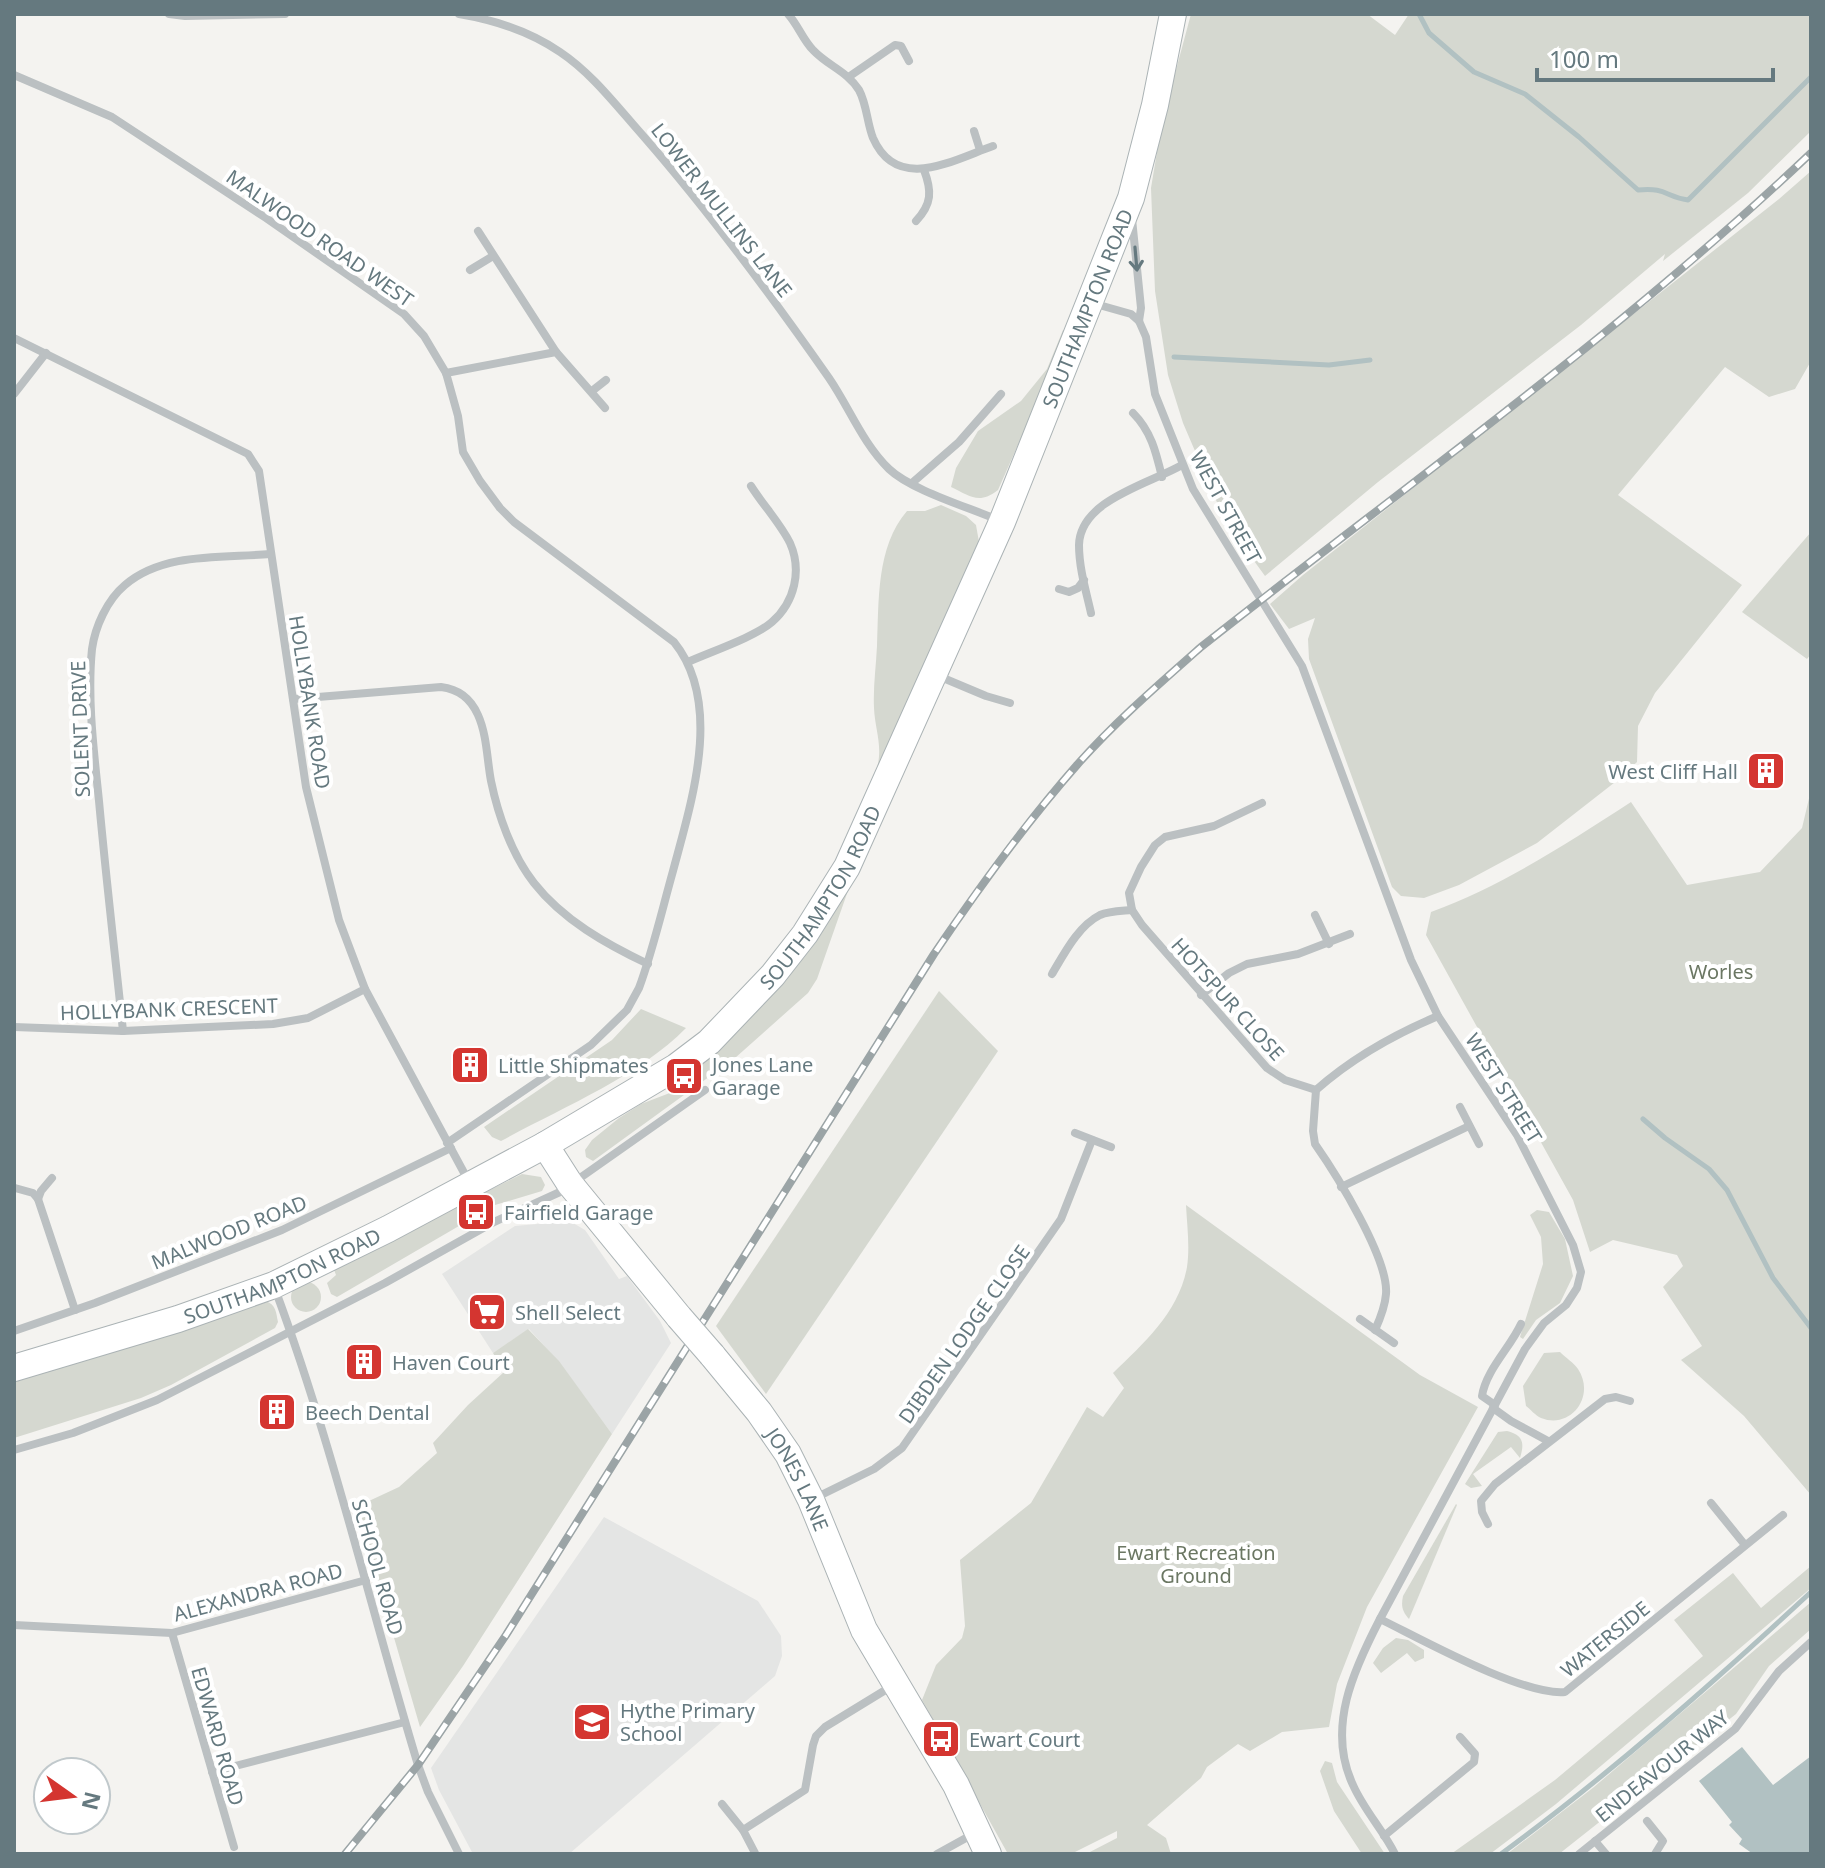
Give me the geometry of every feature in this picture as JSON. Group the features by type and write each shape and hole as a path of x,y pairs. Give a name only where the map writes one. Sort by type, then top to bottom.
{"street":[{"path":"169,14 285,14"},
{"name":"LOWER MULLINS LANE","path":"459,14 488,19 522,31 561,53 600,86 732,242 836,388 872,450 891,471 1002,522"},
{"path":"788,14 812,49 850,76 862,95 874,139 886,156 900,167 924,170 993,146"},
{"name":"SOUTHAMPTON ROAD","path":"14,1368 148,1329 274,1285 471,1186 676,1067 709,1042 773,975 805,934 847,867 936,675 1002,522 1131,198 1155,105 1173,14"},
{"path":"850,76 895,45 907,52 909,61"},
{"name":"MALWOOD ROAD WEST","path":"14,75 112,117 266,218 404,314 424,336 446,373 454,393 463,452 500,508 514,522 661,631 674,642 688,662 698,700 698,762 688,816 648,964 632,1003 591,1045 449,1146"},
{"path":"974,131 980,150"},
{"path":"916,221 930,201 924,170"},
{"name":"WEST STREET","path":"1131,198 1141,308 1139,321 1146,337 1155,394 1182,465 1193,489 1302,666 1411,960 1438,1016 1488,1088 1523,1147 1573,1245 1581,1272 1577,1288 1566,1305 1544,1323 1525,1349 1361,1655 1341,1722 1344,1756 1351,1781 1395,1854"},
{"path":"478,231 556,352 605,408"},
{"path":"470,270 493,256"},
{"path":"1091,303 1131,314 1139,321"},
{"name":"HOLLYBANK ROAD","path":"14,338 248,454 259,471 306,787 339,920 365,989 471,1186"},
{"path":"446,373 556,352"},
{"path":"14,394 46,353"},
{"path":"592,391 606,380"},
{"path":"912,483 959,442 1001,394"},
{"path":"1133,413 1144,425 1154,446 1162,477"},
{"path":"1091,613 1079,546 1081,531 1088,517 1110,501 1182,465"},
{"path":"688,662 771,623 784,609 793,591 797,574 789,541 751,486"},
{"name":"SOLENT DRIVE","path":"123,1031 93,746 92,648 97,628 123,586 144,572 182,561 270,554"},
{"path":"1059,589 1069,592 1078,588 1084,580"},
{"path":"936,675 1010,703"},
{"path":"293,699 441,687 452,688 462,694 479,716 491,784 500,814 518,857 533,882 550,901 597,938 648,964"},
{"path":"1052,974 1078,935 1100,915 1132,910 1130,887 1155,845 1177,833 1214,826 1262,803"},
{"name":"HOTSPUR CLOSE","path":"1132,910 1148,933 1267,1068 1285,1080 1316,1090"},
{"path":"1315,915 1329,944"},
{"path":"1201,995 1229,973 1247,964 1296,955 1350,934"},
{"name":"HOLLYBANK CRESCENT","path":"14,1027 123,1031 290,1022 323,1012 365,989"},
{"path":"1375,1330 1386,1294 1383,1269 1315,1144 1316,1090 1376,1045 1438,1016"},
{"path":"14,1450 73,1433 157,1400 291,1332 570,1184 705,1090"},
{"path":"1460,1107 1479,1144"},
{"path":"1341,1187 1469,1126"},
{"path":"1075,1133 1111,1147"},
{"name":"DIBDEN LODGE CLOSE","path":"811,1500 874,1469 902,1448 1043,1249 1070,1199 1092,1140"},
{"name":"JONES LANE","path":"545,1145 570,1184 759,1412 788,1454 811,1500 864,1630 956,1785 983,1843"},
{"name":"MALWOOD ROAD","path":"14,1331 287,1228 449,1146"},
{"path":"38,1199 52,1178"},
{"path":"15,1188 33,1193 38,1199 75,1310"},
{"name":"SCHOOL ROAD","path":"274,1285 366,1580 405,1722 428,1792 459,1854"},
{"path":"1360,1319 1394,1343"},
{"path":"1521,1324 1513,1342 1484,1385 1482,1396 1511,1421 1548,1441"},
{"path":"1488,1524 1481,1501 1486,1492 1605,1399 1616,1397 1630,1401"},
{"path":"1711,1503 1745,1545"},
{"name":"WATERSIDE","path":"1380,1619 1467,1661 1536,1689 1565,1692 1783,1515"},
{"name":"ALEXANDRA ROAD","path":"14,1625 172,1633 366,1580"},
{"name":"EDWARD ROAD","path":"172,1633 234,1847"},
{"name":"ENDEAVOUR WAY","path":"1579,1854 1735,1729 1779,1671 1811,1642"},
{"path":"743,1830 805,1790 816,1736 896,1683"},
{"path":"212,1772 405,1722"},
{"path":"1384,1836 1474,1762 1475,1754 1460,1737"},
{"path":"722,1804 743,1830 755,1853"},
{"name":"ENDEAVOUR WAY","path":"1647,1821 1663,1841 1655,1854"},
{"name":"ENDEAVOUR WAY","path":"1595,1841 1606,1854"},
{"path":"937,1854 983,1843"}],"shaded area":[{"path":"573,1223 585,1230 619,1279 627,1276 660,1321 671,1343 612,1434 559,1362 529,1329 493,1353 442,1274 515,1226"},
{"name":"Hythe Primary School","path":"604,1517 758,1601 781,1636 782,1656 775,1676 569,1854 473,1854 439,1790 431,1768"},
{"path":"1742,1747 1773,1785 1811,1756 1811,1854 1753,1854 1739,1844 1742,1839 1729,1825 1732,1822 1699,1781"}],"green space":[{"path":"1191,14 1367,14 1395,35 1409,14 1811,14 1811,131 1748,193 1663,261 1665,254 1581,325 1378,482 1265,576 1225,521 1183,423 1168,375 1155,291 1151,188 1162,122"},
{"path":"1811,171 1811,361 1795,389 1769,397 1725,367 1618,495 1742,585 1655,693 1638,726 1637,762 1619,779 1537,843 1459,885 1424,898 1401,896 1392,887 1309,659 1308,639 1315,618 1289,629 1270,604"},
{"path":"1063,330 1068,332 998,490 980,498 951,487 956,468 978,431 1021,401 1047,369"},
{"path":"941,505 966,516 976,525 979,542 882,770 877,768 879,745 874,700 879,593 884,558 897,525 907,511 925,511"},
{"path":"1811,532 1811,654 1807,659 1742,612"},
{"name":"Worles","path":"1811,790 1811,1495 1744,1416 1681,1360 1702,1346 1663,1287 1683,1266 1677,1255 1613,1240 1590,1252 1573,1200 1426,935 1431,912 1509,876 1631,802 1687,885 1760,872 1802,828"},
{"path":"850,885 817,979 808,993 735,1058 593,1161 586,1157 585,1150 592,1140 619,1118 641,1104 675,1091 688,1080"},
{"path":"939,991 998,1051 766,1394 716,1326"},
{"path":"641,1009 686,1028 667,1046 622,1077 501,1141 492,1137 484,1127 612,1040"},
{"path":"522,1174 541,1177 545,1185 542,1191 495,1205 337,1297 331,1294 327,1283 336,1275 333,1267"},
{"name":"Ewart Recreation Ground","path":"1186,1205 1420,1375 1478,1407 1367,1607 1337,1684 1329,1727 1282,1732 1250,1751 1238,1744 1207,1767 1201,1778 1147,1825 1166,1838 1171,1854 1086,1854 1117,1838 1117,1831 1071,1854 1008,1854 922,1700 936,1665 962,1638 965,1626 960,1560 1031,1503 1087,1407 1103,1417 1124,1388 1113,1373 1159,1326 1183,1283 1188,1252"},
{"path":"1537,1210 1549,1212 1565,1239 1573,1276 1560,1303 1536,1320 1523,1339 1520,1337 1543,1264 1541,1237 1530,1215"},
{"path":"306,1282 317,1286 321,1297 317,1308 306,1312 295,1308 291,1297 295,1286"},
{"path":"266,1301 276,1312 278,1322 275,1328 171,1385 141,1398 14,1438 14,1378"},
{"path":"528,1329 559,1361 612,1434 463,1666 420,1727 356,1507 399,1487 437,1453 433,1443 504,1372 493,1353"},
{"path":"1560,1352 1578,1369 1584,1390 1578,1408 1571,1415 1552,1420 1539,1417 1526,1406 1523,1386 1544,1353"},
{"path":"1507,1431 1521,1440 1520,1458 1511,1447 1473,1474 1482,1486 1471,1488 1465,1484 1498,1432"},
{"path":"1456,1504 1409,1619 1403,1608 1403,1596"},
{"path":"1811,1566 1811,1588 1556,1804 1490,1854 1451,1854 1555,1780 1703,1656 1674,1620 1733,1573 1761,1608"},
{"path":"1811,1602 1811,1629 1769,1666 1736,1714 1559,1854 1507,1854 1594,1787"},
{"path":"1396,1638 1408,1640 1424,1650 1424,1658 1415,1662 1407,1653 1381,1673 1373,1663 1383,1648"},
{"path":"1325,1761 1332,1763 1337,1782 1385,1854 1362,1854 1334,1811 1320,1771"}],"waterway":[{"path":"1419,14 1429,33 1474,72 1525,94 1638,190 1660,191 1680,199 1688,200 1811,77"},
{"path":"1174,357 1329,365 1370,360"},
{"path":"1643,1119 1709,1169 1727,1190 1773,1278 1811,1328"},
{"path":"1501,1854 1660,1728 1811,1592"}],"railway":[{"path":"345,1854 418,1765 506,1635 934,954 1002,857 1077,765 1201,647 1589,346 1739,219 1811,153"}],"place":[{"name":"West Cliff Hall","path":"1766,771"},
{"name":"Little Shipmates","path":"470,1065"},
{"name":"Jones Lane Garage","path":"684,1076"},
{"name":"Fairfield Garage","path":"476,1212"},
{"name":"Shell Select","path":"487,1312"},
{"name":"Haven Court","path":"364,1362"},
{"name":"Beech Dental","path":"277,1412"},
{"name":"Hythe Primary School","path":"592,1722"},
{"name":"Ewart Court","path":"941,1739"}]}
